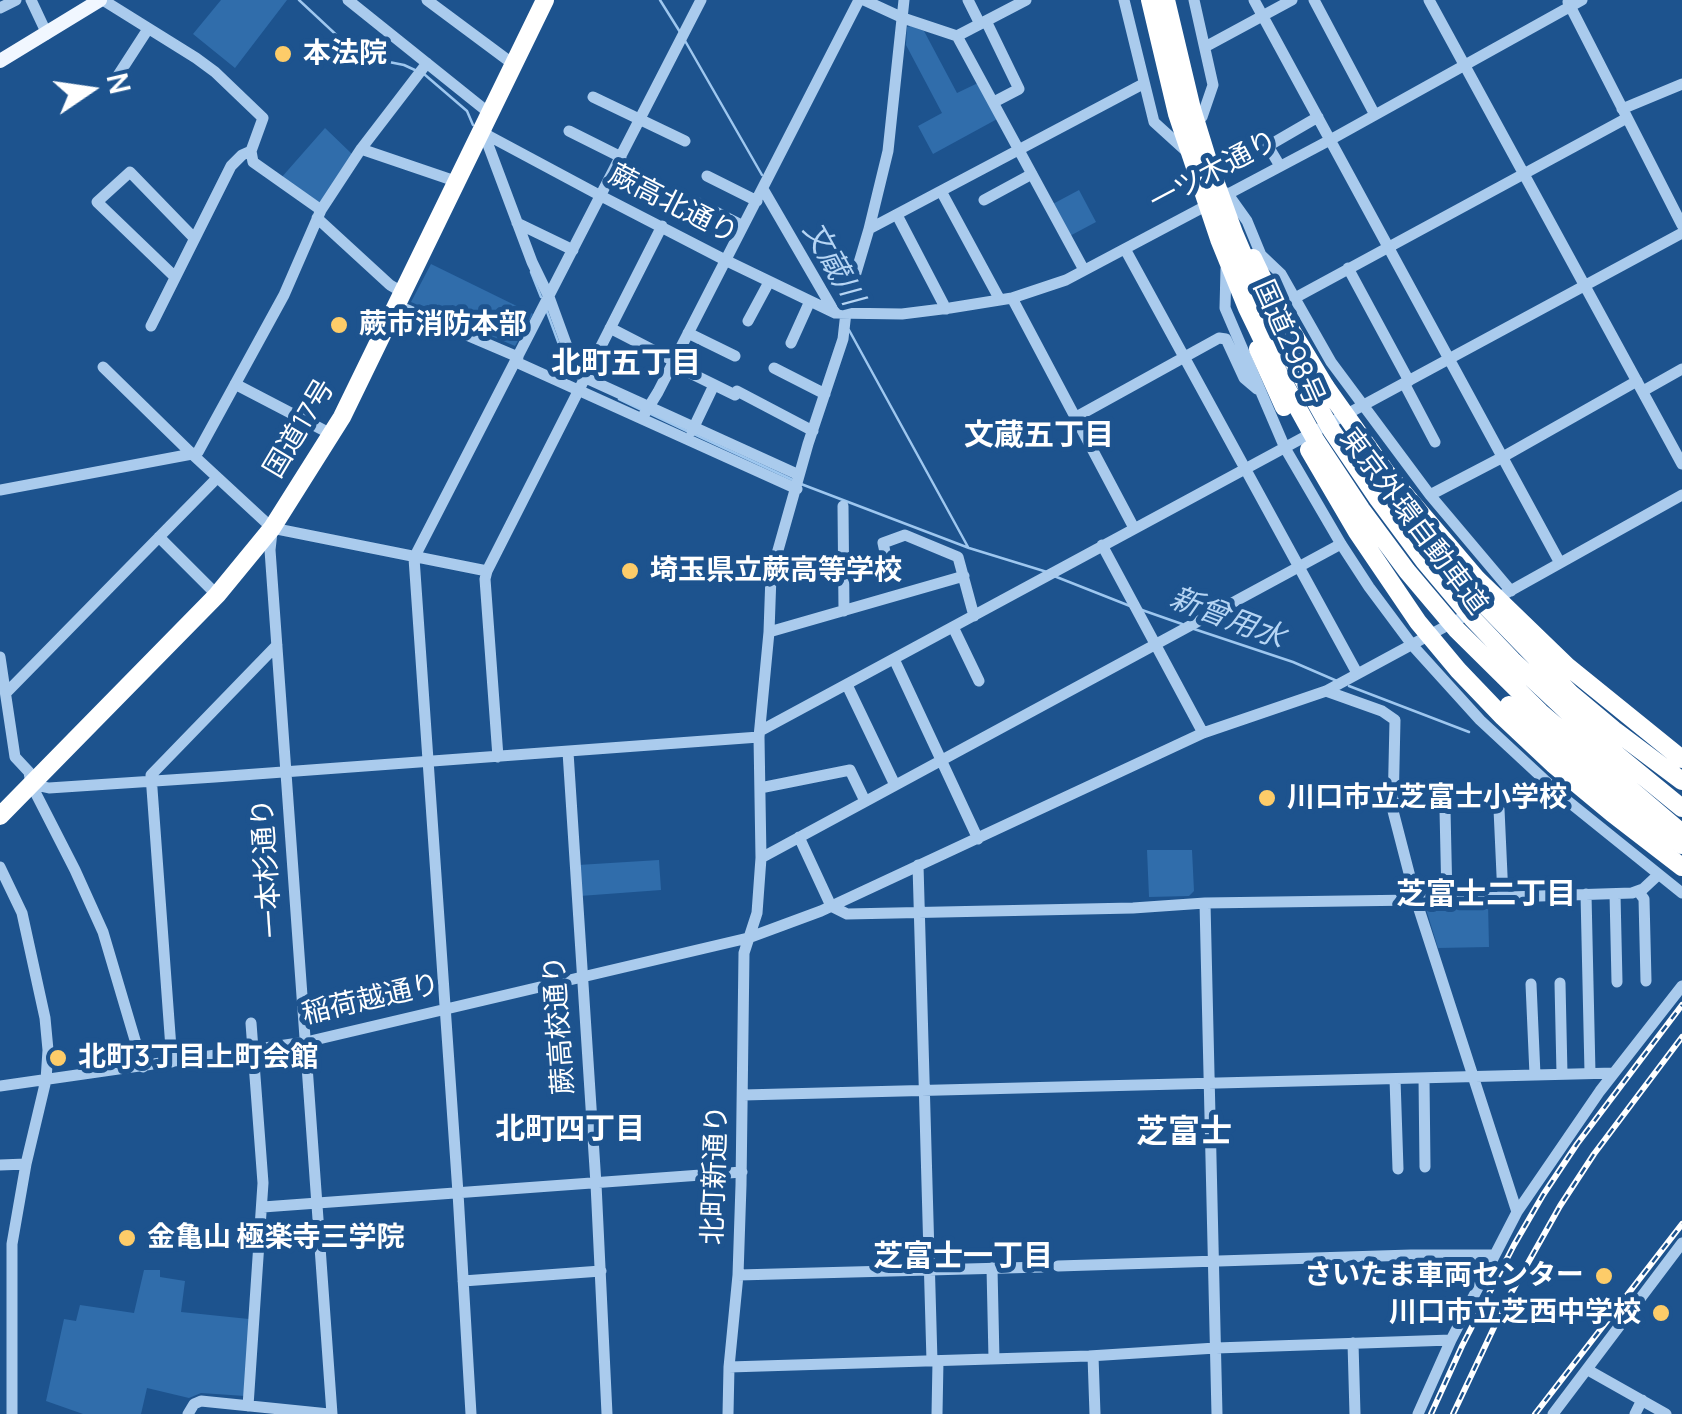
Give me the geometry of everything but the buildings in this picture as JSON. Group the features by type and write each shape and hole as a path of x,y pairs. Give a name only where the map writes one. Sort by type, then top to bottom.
{"highway":[{"name":"国道17号","path":"0,816 217,595 272,528 342,417 546,0"},
{"name":"国道298号","path":"1152,0 1204,205 1243,317 1284,407 1358,532 1418,622 1503,718 1612,814 1682,867"},
{"name":"東京外環自動車道","path":"1152,0 1177,114 1218,239 1271,357 1316,441 1384,540 1456,629 1540,712 1682,833"},
{"name":"国道298号","path":"1170,0 1202,117 1250,252 1273,300 1325,386 1386,472 1520,623 1682,758"},
{"name":"東京外環自動車道","path":"1170,0 1192,109 1234,232 1279,333 1332,431 1412,546 1472,618 1577,721 1682,808"},
{"path":"1386,472 1436,546 1525,650 1614,730 1682,781"},
{"path":"1418,622 1616,799 1682,845"}],"main road":[{"path":"0,61 101,0"}],"street":[{"path":"0,8 16,0"},
{"path":"31,0 47,34"},
{"path":"101,0 201,62 263,118 251,151 253,162 319,214 399,298 517,360 582,384 798,482"},
{"name":"蕨高北通り","path":"348,0 488,136 842,316"},
{"path":"428,0 513,64"},
{"path":"471,1414 414,558 700,0"},
{"path":"645,412 861,0 958,36 1084,270"},
{"name":"北町新通り","path":"728,1414 742,1172 744,953 757,913 761,858 759,734 771,575 825,394 842,316 888,151 904,0"},
{"path":"968,0 1020,89 994,102"},
{"path":"958,36 1010,4 1026,0"},
{"path":"1124,0 1154,122 1191,154"},
{"path":"1194,0 1214,85 1202,117"},
{"path":"1254,0 1560,564"},
{"path":"1205,47 1292,0"},
{"path":"1314,0 1375,115"},
{"path":"1429,0 1682,464"},
{"name":"一ツ木通り","path":"842,316 946,309 1006,299 1066,280 1330,140 1568,3 1582,0"},
{"path":"1568,3 1682,225"},
{"path":"115,80 148,28"},
{"path":"0,490 195,453 284,295 319,214 361,149 422,69"},
{"path":"869,229 1143,84"},
{"path":"1293,299 1682,84"},
{"path":"593,98 685,141"},
{"path":"1280,166 1268,146 1318,118"},
{"path":"482,129 582,384"},
{"path":"569,130 621,157"},
{"path":"361,149 456,182"},
{"path":"151,326 231,166 251,151"},
{"path":"174,277 98,202 130,172 194,238"},
{"path":"984,200 1032,174"},
{"path":"707,176 756,201"},
{"path":"765,184 842,316"},
{"path":"941,191 1076,417 1134,528"},
{"path":"1227,193 1246,221 1261,255 1281,274 1331,362 1362,406 1510,591"},
{"path":"694,201 744,226"},
{"path":"897,215 946,309"},
{"path":"517,222 574,250"},
{"path":"498,757 487,571 662,226"},
{"path":"31,784 48,788 286,772 759,734 1682,232"},
{"path":"1125,249 1298,567 1352,676"},
{"path":"1348,268 1435,442"},
{"path":"1226,269 1224,308 1285,448 1341,544 1413,646 1480,720 1564,798 1682,892"},
{"path":"748,321 769,282"},
{"path":"790,343 810,301"},
{"path":"610,328 714,385 812,431"},
{"path":"688,334 735,356"},
{"path":"1076,417 1220,338 1226,339 1244,378 1261,393"},
{"path":"103,367 272,528 487,571"},
{"path":"774,368 825,394"},
{"path":"1430,495 1640,386 1682,369"},
{"path":"235,384 331,434"},
{"path":"691,433 714,385"},
{"path":"745,457 755,437"},
{"path":"6,692 217,478"},
{"name":"稲荷越通り","path":"0,1086 306,1042 748,938 831,906 1203,733 1329,689 1682,495"},
{"path":"844,506 844,610"},
{"name":"一本杉通り","path":"272,528 270,550 330,1414"},
{"path":"884,552 883,543 905,536 958,557 974,616"},
{"path":"159,538 217,595"},
{"path":"761,858 1341,544"},
{"path":"1102,545 1203,733"},
{"path":"769,632 964,576"},
{"path":"953,627 979,681"},
{"path":"172,1062 150,775 277,645"},
{"path":"0,657 15,757 29,772 31,784 104,932 143,1066"},
{"path":"894,660 978,839"},
{"path":"847,684 895,785"},
{"path":"1329,689 1395,720 1393,812 1416,900 1517,1212"},
{"name":"蕨高校通り","path":"568,752 607,1414"},
{"path":"760,788 850,770 865,802"},
{"path":"1500,809 1504,897"},
{"path":"1444,810 1446,899"},
{"path":"798,837 831,906 848,914 1615,894 1643,890 1658,874"},
{"path":"918,865 938,1414"},
{"path":"0,867 22,913 45,1015 48,1050 46,1080 12,1244 6,1413"},
{"path":"1638,891 1644,899 1646,981"},
{"path":"1586,894 1590,1074"},
{"path":"1615,894 1616,982"},
{"path":"1205,903 1217,1414"},
{"path":"1531,984 1535,1075"},
{"path":"1560,984 1562,1074"},
{"path":"1418,1414 1517,1212 1614,1073 1682,986"},
{"path":"248,1406 264,1183 250,1023"},
{"path":"743,1095 1614,1073"},
{"path":"1394,1078 1398,1169"},
{"path":"1424,1078 1425,1167"},
{"path":"0,1165 26,1164"},
{"path":"263,1207 742,1172"},
{"path":"1553,1414 1682,1243"},
{"path":"1058,1266 1494,1255"},
{"path":"738,1274 1043,1267"},
{"path":"992,1268 994,1359"},
{"path":"463,1281 601,1272"},
{"path":"729,1367 1451,1340"},
{"path":"1353,1343 1354,1414"},
{"path":"1093,1356 1095,1414"},
{"path":"1588,1370 1666,1414"},
{"path":"1635,1414 1642,1400"},
{"path":"188,1414 201,1401 330,1414"}],"shaded area":[{"path":"221,0 287,0 235,68 193,34"},
{"path":"907,27 924,31 957,93 980,82 999,118 933,154 918,126 942,113 906,45"},
{"path":"325,128 352,154 321,204 281,178"},
{"path":"1079,190 1096,222 1066,238 1049,206"},
{"path":"431,264 533,314 515,346 411,302"},
{"path":"1147,850 1192,850 1194,891 1189,896 1149,897"},
{"path":"659,860 661,890 580,896 578,865"},
{"path":"1488,903 1489,947 1438,948 1426,909 1431,904"},
{"path":"144,1270 160,1270 160,1277 185,1281 181,1312 249,1319 245,1396 201,1393 189,1398 147,1388 141,1414 83,1414 46,1401 64,1319 76,1321 80,1305 134,1313"}],"waterway":[{"path":"299,0 359,56 417,71"},
{"name":"文蔵川","path":"660,0 680,32"},
{"name":"文蔵川","path":"684,39 762,175"},
{"path":"424,74 467,111 473,125"},
{"path":"531,272 541,297"},
{"path":"546,309 571,377"},
{"name":"文蔵川","path":"849,330 968,547"},
{"path":"619,399 644,411"},
{"path":"651,414 689,432"},
{"path":"696,435 793,480"},
{"path":"801,484 969,548 1047,572"},
{"name":"新曾用水","path":"1054,576 1130,606"},
{"name":"新曾用水","path":"1142,610 1182,624"},
{"name":"新曾用水","path":"1194,629 1337,681"},
{"name":"新曾用水","path":"1349,686 1469,732"}],"railway":[{"path":"1431,1414 1462,1346 1543,1195 1682,1005"},
{"path":"1453,1414 1506,1302 1560,1206 1682,1037"},
{"path":"1535,1414 1682,1224"}],"place":[{"name":"本法院","path":"283,54"},
{"name":"蕨市消防本部","path":"339,325"},
{"name":"埼玉県立蕨高等学校","path":"630,571"},
{"name":"川口市立芝富士小学校","path":"1267,798"},
{"name":"北町3丁目上町会館","path":"58,1058"},
{"name":"金亀山 極楽寺三学院","path":"127,1238"},
{"name":"さいたま車両センター","path":"1604,1276"},
{"name":"川口市立芝西中学校","path":"1661,1313"}],"district":[{"name":"北町五丁目","path":"626,365"},
{"name":"文蔵五丁目","path":"1039,437"},
{"name":"芝富士二丁目","path":"1486,896"},
{"name":"北町四丁目","path":"570,1131"},
{"name":"芝富士","path":"1184,1133"},
{"name":"芝富士一丁目","path":"963,1258"}]}
